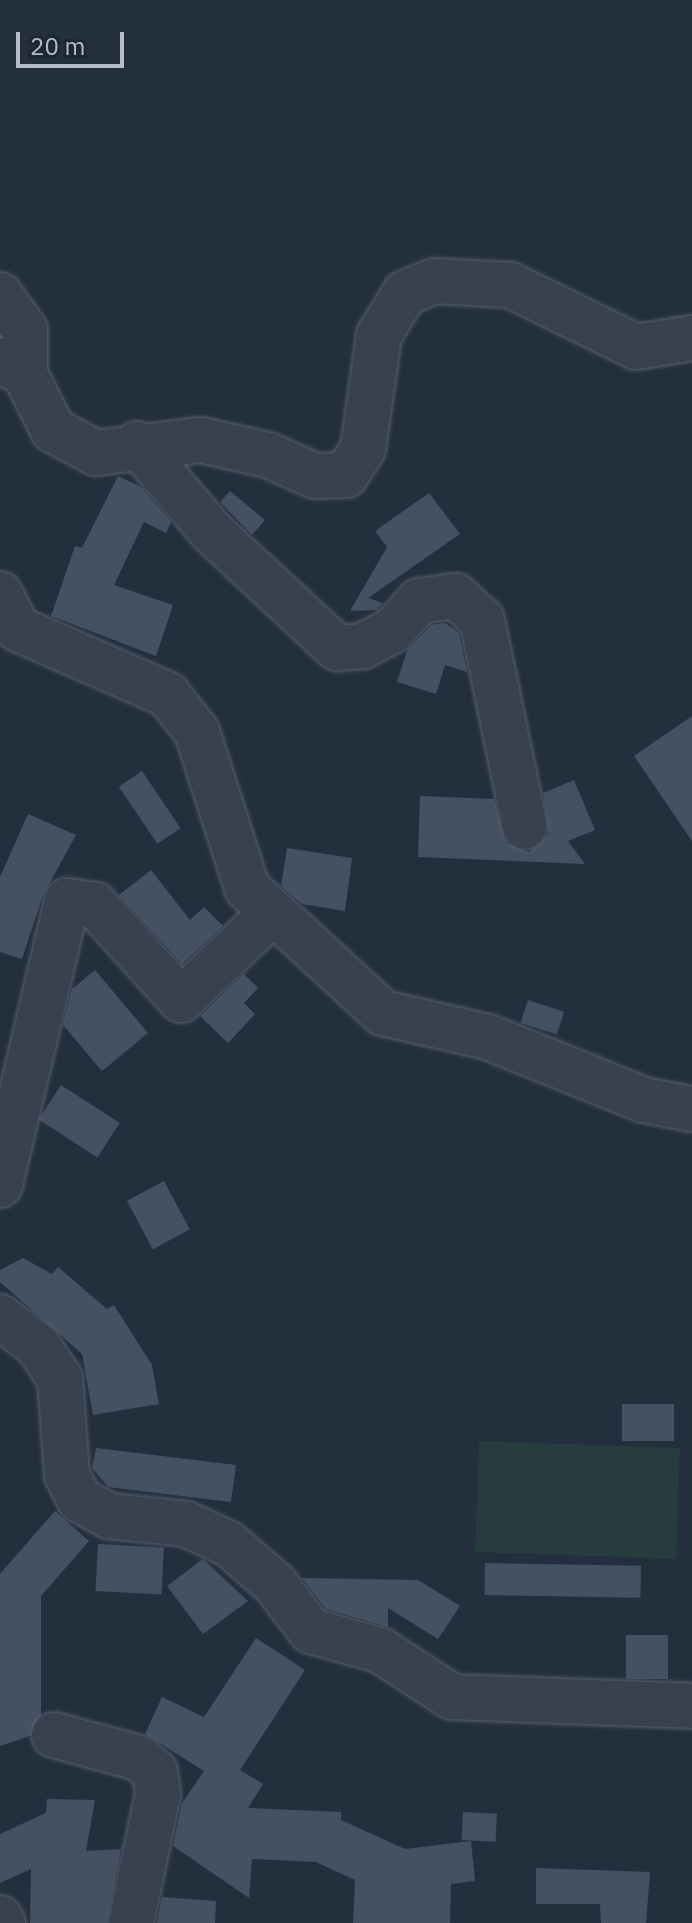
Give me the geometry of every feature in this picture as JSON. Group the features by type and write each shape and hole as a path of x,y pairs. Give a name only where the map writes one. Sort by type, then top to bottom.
{"street":[{"path":"0,295 25,330 12,368 53,430 96,453 137,444 201,440 268,455 315,476 346,475 363,449 379,335 405,293 434,281 510,285 636,347 692,338"},
{"path":"137,444 212,532 337,648 363,646 393,630 419,601 456,596 482,620 525,827"},
{"path":"0,594 18,629 168,695 197,732 247,888 383,1013 488,1037 644,1100 692,1109"},
{"path":"0,1185 67,901 95,905 181,1000 273,912"},
{"path":"0,1317 38,1346 60,1379 67,1475 80,1500 109,1516 186,1524 229,1544 275,1584 311,1631 380,1650 452,1697 692,1706"},
{"path":"54,1735 139,1758 155,1772 158,1794 131,1923"}],"green space":[{"path":"479,1441 680,1448 676,1559 475,1552"}],"building":[{"path":"118,476 141,487 171,522 166,533 144,522 114,585 173,605 156,656 51,616 75,546 82,548"},
{"path":"230,491 265,520 252,535 220,502"},
{"path":"429,493 460,534 368,598 383,603 377,610 350,611 387,547 375,531"},
{"path":"445,623 459,633 467,672 445,665 436,694 397,682 407,651 431,625"},
{"path":"692,716 692,841 634,756"},
{"path":"142,771 181,828 157,844 119,787"},
{"path":"574,780 595,830 568,841 585,864 418,857 420,796 494,799 506,843 529,852 549,834 543,793"},
{"path":"28,814 76,835 43,895 22,959 0,952 0,877"},
{"path":"287,848 352,858 345,911 302,904 281,886"},
{"path":"151,870 190,920 204,907 223,926 182,964 119,895"},
{"path":"95,970 148,1033 102,1071 63,1025 72,989"},
{"path":"244,974 258,988 244,1003 255,1014 228,1043 200,1016"},
{"path":"528,1000 564,1012 557,1035 521,1023"},
{"path":"61,1085 120,1123 97,1158 39,1119"},
{"path":"164,1181 190,1230 153,1249 127,1201"},
{"path":"23,1258 52,1274 58,1267 107,1309 114,1305 152,1365 159,1404 93,1415 82,1354 0,1282 0,1270"},
{"path":"622,1404 674,1404 674,1441 622,1441"},
{"path":"96,1448 236,1465 231,1502 108,1487 92,1468"},
{"path":"55,1511 89,1541 41,1596 41,1715 30,1736 0,1746 0,1574"},
{"path":"98,1544 164,1547 161,1594 96,1591"},
{"path":"203,1559 248,1601 203,1634 167,1586"},
{"path":"485,1563 641,1566 640,1598 484,1595"},
{"path":"302,1578 418,1580 460,1606 438,1639 388,1608 388,1627 326,1609"},
{"path":"626,1635 668,1635 668,1679 626,1679"},
{"path":"256,1638 305,1670 240,1770 263,1784 248,1808 341,1812 341,1820 405,1849 471,1841 475,1881 451,1884 450,1923 353,1923 355,1880 316,1862 252,1859 249,1898 173,1846 182,1803 204,1771 145,1734 162,1697 204,1717"},
{"path":"47,1799 95,1800 86,1851 121,1849 107,1923 30,1923 31,1869 0,1883 0,1834 46,1813"},
{"path":"463,1812 497,1814 495,1842 462,1840"},
{"path":"536,1868 650,1872 646,1923 601,1923 600,1904 536,1904"},
{"path":"162,1897 216,1901 215,1923 157,1923"}]}
